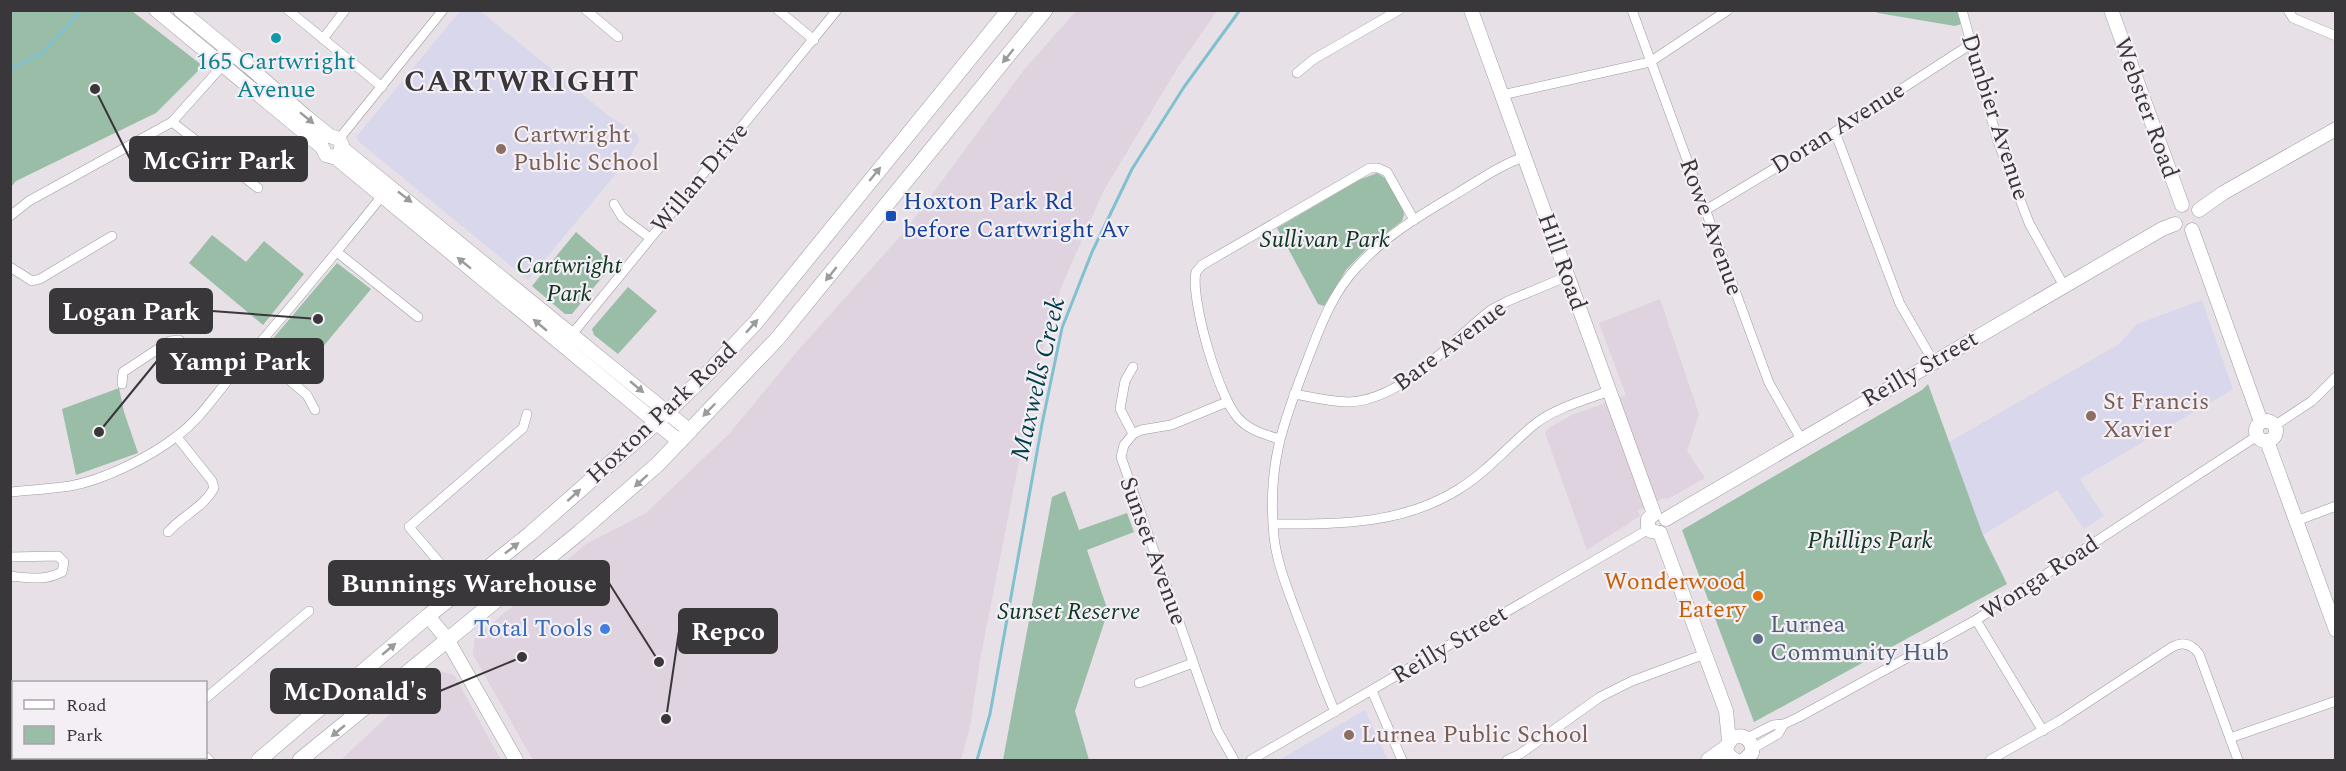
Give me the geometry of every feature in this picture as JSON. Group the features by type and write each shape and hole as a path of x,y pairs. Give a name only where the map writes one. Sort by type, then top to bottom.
{"main road":[{"name":"Hoxton Park Road","path":"259,760 461,588 530,534 662,417 712,369 756,322 1009,10"},
{"name":"Hoxton Park Road","path":"300,760 589,525 658,464 778,339 1045,10"}],"street":[{"path":"180,10 248,66 334,145 382,196 517,298"},
{"path":"288,10 382,87"},
{"path":"323,39 345,10"},
{"path":"334,145 443,10"},
{"path":"586,10 618,37"},
{"path":"778,10 814,40"},
{"name":"Willan Drive","path":"567,339 837,10"},
{"path":"1296,73 1314,59 1398,10"},
{"name":"Hill Road","path":"1471,10 1609,391 1660,516"},
{"name":"Rowe Avenue","path":"1632,10 1768,383 1802,439"},
{"path":"1502,96 1650,62 1728,10"},
{"name":"Dunbier Avenue","path":"1962,10 1997,138 2029,223 2064,286"},
{"name":"Webster Road","path":"2111,10 2182,205"},
{"path":"2288,10 2293,18 2336,36"},
{"path":"157,12 223,65 370,169 517,298 685,436"},
{"path":"10,216 29,201 172,122 223,65 214,39"},
{"name":"Doran Avenue","path":"1704,211 1835,132 1971,44"},
{"path":"223,65 248,66"},
{"path":"172,122 258,188"},
{"path":"2199,210 2223,193 2336,129"},
{"path":"1835,132 1900,304 1933,361"},
{"path":"1335,712 1280,567 1274,525 1272,485 1279,439 1294,394 1324,317 1344,283 1376,248 1414,220 1507,164 1524,157"},
{"path":"1279,439 1257,432 1243,423 1227,402 1198,313 1195,280 1199,267 1366,170 1374,168 1381,168 1389,175 1414,220"},
{"path":"10,492 71,486 95,479 146,456 177,437 204,410 255,351 382,196 382,188 371,175 370,169"},
{"path":"614,204 622,217 650,238"},
{"path":"2191,204 2199,210 2199,224 2192,230 2183,230 2175,224 2175,211 2182,205 2191,204"},
{"name":"Reilly Street","path":"1660,516 1802,439 2162,229 2175,224"},
{"path":"2192,230 2274,435 2262,438 2296,521 2336,630"},
{"path":"10,267 32,281 40,279 112,236"},
{"path":"338,252 418,317"},
{"name":"Bare Avenue","path":"1294,394 1343,402 1364,400 1386,393 1403,383 1491,310 1568,276"},
{"path":"122,384 123,372 170,341 179,340 229,379"},
{"path":"255,351 307,395 315,410"},
{"path":"1133,367 1125,381 1120,409 1133,434 1172,424 1227,402"},
{"path":"2268,424 2312,401 2336,377"},
{"path":"1274,525 1361,523 1403,514 1430,504 1472,481 1541,420 1609,391"},
{"path":"461,588 409,526 523,428 527,414"},
{"name":"Sunset Avenue","path":"1133,434 1126,441 1122,451 1122,465 1217,730 1234,760"},
{"path":"168,532 178,521 210,496 214,488 212,481 177,437"},
{"name":"Wonga Road","path":"1708,760 1740,752 1773,725 1785,724 1976,620 2262,438"},
{"path":"2296,521 2336,506"},
{"path":"1660,516 1648,519 1705,654 1740,752"},
{"name":"Reilly Street","path":"1251,760 1655,531"},
{"path":"10,557 58,556 64,562 62,572 52,577 10,576"},
{"path":"207,697 309,611"},
{"path":"428,616 447,639 516,760"},
{"path":"1976,620 2043,730"},
{"path":"1990,760 2043,730 2178,644 2189,645 2199,654 2238,760"},
{"path":"1507,760 1521,754 1600,697 1632,681 1705,654"},
{"path":"1139,683 1193,663"},
{"path":"1372,691 1402,760"},
{"path":"2230,738 2336,700"}],"shaded area":[{"name":"Cartwright Public School","path":"460,11 480,11 609,116 636,133 639,140 630,157 528,280 356,137"},
{"path":"1076,11 1217,11 1178,67 1103,192 1060,290 1036,375 980,660 970,727 961,760 533,760 473,655 475,638 586,544 646,513 729,434 801,347 905,231 1023,71"},
{"path":"1660,299 1699,414 1687,451 1705,478 1668,499 1664,498 1638,510 1640,516 1587,550 1545,433 1550,427 1572,415 1626,395 1599,323"},
{"name":"St Francis Xavier","path":"2202,300 2233,389 2080,479 2104,516 2084,529 2057,490 1983,535 1949,442 2119,344 2137,324"},
{"path":"439,671 454,675 501,760 341,760 408,697"},
{"name":"Lurnea Public School","path":"1365,710 1388,760 1279,760"}],"green space":[{"path":"11,10 132,11 203,66 156,113 16,181 11,187"},
{"path":"1874,11 1957,11 1961,24 1955,26"},
{"name":"Sullivan Park","path":"1377,173 1385,178 1403,209 1402,221 1370,245 1346,270 1324,306 1318,304 1277,228 1359,180"},
{"name":"Cartwright Park","path":"576,232 613,264 572,314 565,314 532,286"},
{"path":"212,235 246,262 264,241 304,274 263,325 189,263"},
{"path":"337,263 371,289 297,378 265,348"},
{"path":"628,287 657,311 618,354 594,335 592,329"},
{"name":"Phillips Park","path":"1928,384 1983,535 2007,584 1754,722 1682,530 1922,390"},
{"path":"119,388 124,412 138,453 76,475 62,409"},
{"name":"Sunset Reserve","path":"1065,491 1079,530 1127,513 1134,532 1087,550 1108,611 1075,711 1089,760 1003,760 1052,497"}],"waterway":[{"path":"10,69 41,54 82,10"},
{"name":"Maxwells Creek","path":"977,760 990,714 1042,424 1062,328 1092,252 1132,169 1184,87 1240,10"}],"place":[{"name":"165 Cartwright Avenue","path":"276,38"},
{"name":"McGirr Park","path":"95,89"},
{"name":"Cartwright Public School","path":"501,149"},
{"name":"Hoxton Park Rd before Cartwright Av","path":"891,216"},
{"name":"Logan Park","path":"318,319"},
{"name":"St Francis Xavier","path":"2091,416"},
{"name":"Yampi Park","path":"99,432"},
{"name":"Wonderwood Eatery","path":"1758,596"},
{"name":"Total Tools","path":"605,629"},
{"name":"Lurnea Community Hub","path":"1758,639"},
{"name":"McDonald's","path":"522,657"},
{"name":"Bunnings Warehouse","path":"659,662"},
{"name":"Repco","path":"666,719"},
{"name":"Lurnea Public School","path":"1349,735"}],"district":[{"name":"CARTWRIGHT","path":"522,82"}]}
